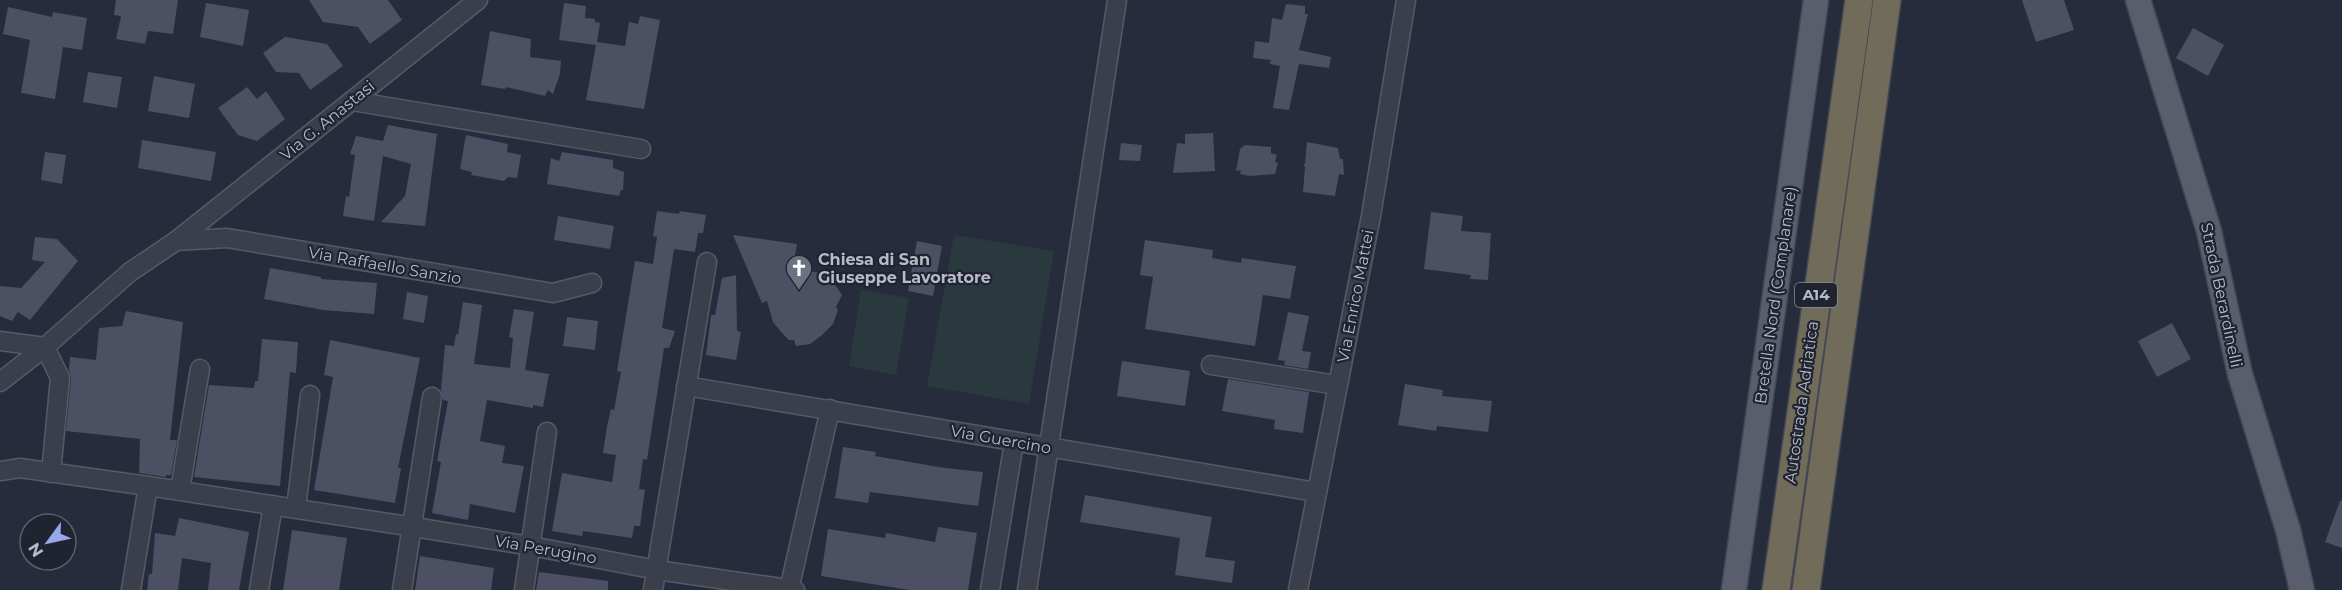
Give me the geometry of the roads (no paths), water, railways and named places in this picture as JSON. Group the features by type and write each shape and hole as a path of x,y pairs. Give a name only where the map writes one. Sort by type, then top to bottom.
{"highway":[{"name":"Autostrada Adriatica","path":"1776,590 1859,0"},
{"name":"Autostrada Adriatica","path":"1806,590 1887,0"}],"main road":[{"name":"Bretella Nord (Complanare)","path":"1734,590 1816,0"},
{"name":"Strada Berardinelli","path":"2138,0 2209,231 2240,374 2288,530 2302,590"}],"street":[{"name":"Via G. Anastasi","path":"0,382 45,347 114,284 176,241 478,0"},
{"path":"1027,590 1117,0"},
{"name":"Via Enrico Mattei","path":"1298,590 1371,216 1406,0"},
{"path":"352,101 641,149"},
{"name":"Via Raffaello Sanzio","path":"176,241 227,238 553,293 592,283"},
{"path":"653,590 707,262"},
{"path":"0,341 45,347 60,378 51,472"},
{"path":"1211,365 1337,385"},
{"path":"180,490 200,369"},
{"name":"Via Guercino","path":"686,386 1316,492"},
{"path":"296,508 310,395"},
{"path":"402,590 414,527 432,397"},
{"path":"791,590 830,409"},
{"path":"524,590 547,432"},
{"path":"990,590 1014,442"},
{"name":"Via Perugino","path":"0,471 20,468 180,490 531,546 657,570 791,590"},
{"path":"131,590 148,486"},
{"path":"260,590 273,505"}],"place":[{"name":"Chiesa di San Giuseppe Lavoratore","path":"799,291"}]}
